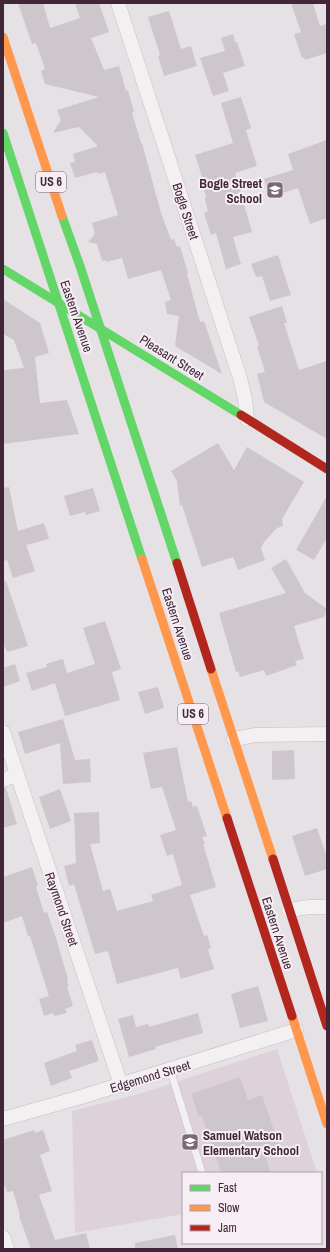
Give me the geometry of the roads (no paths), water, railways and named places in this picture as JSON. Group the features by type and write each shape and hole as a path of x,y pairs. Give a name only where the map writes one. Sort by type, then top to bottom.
{"main road":[{"name":"Eastern Avenue","path":"3,36 51,184 71,238 327,1026"},
{"name":"Eastern Avenue","path":"3,133 5,148 59,303 327,1124"},
{"name":"Pleasant Street","path":"3,268 327,469"}],"street":[{"name":"Bogle Street","path":"118,3 240,378 245,399 247,419"},
{"name":"Raymond Street","path":"3,732 121,1085"},
{"path":"234,739 256,735 327,734"},
{"path":"3,780 17,775"},
{"path":"289,910 309,907 327,907"},
{"name":"Edgemond Street","path":"3,1119 121,1085 296,1030"},
{"path":"3,1237 7,1249"}],"lane":[{"path":"170,1070 202,1172"}],"place":[{"name":"Bogle Street School","path":"275,190"},
{"name":"Samuel Watson Elementary School","path":"190,1142"}]}
